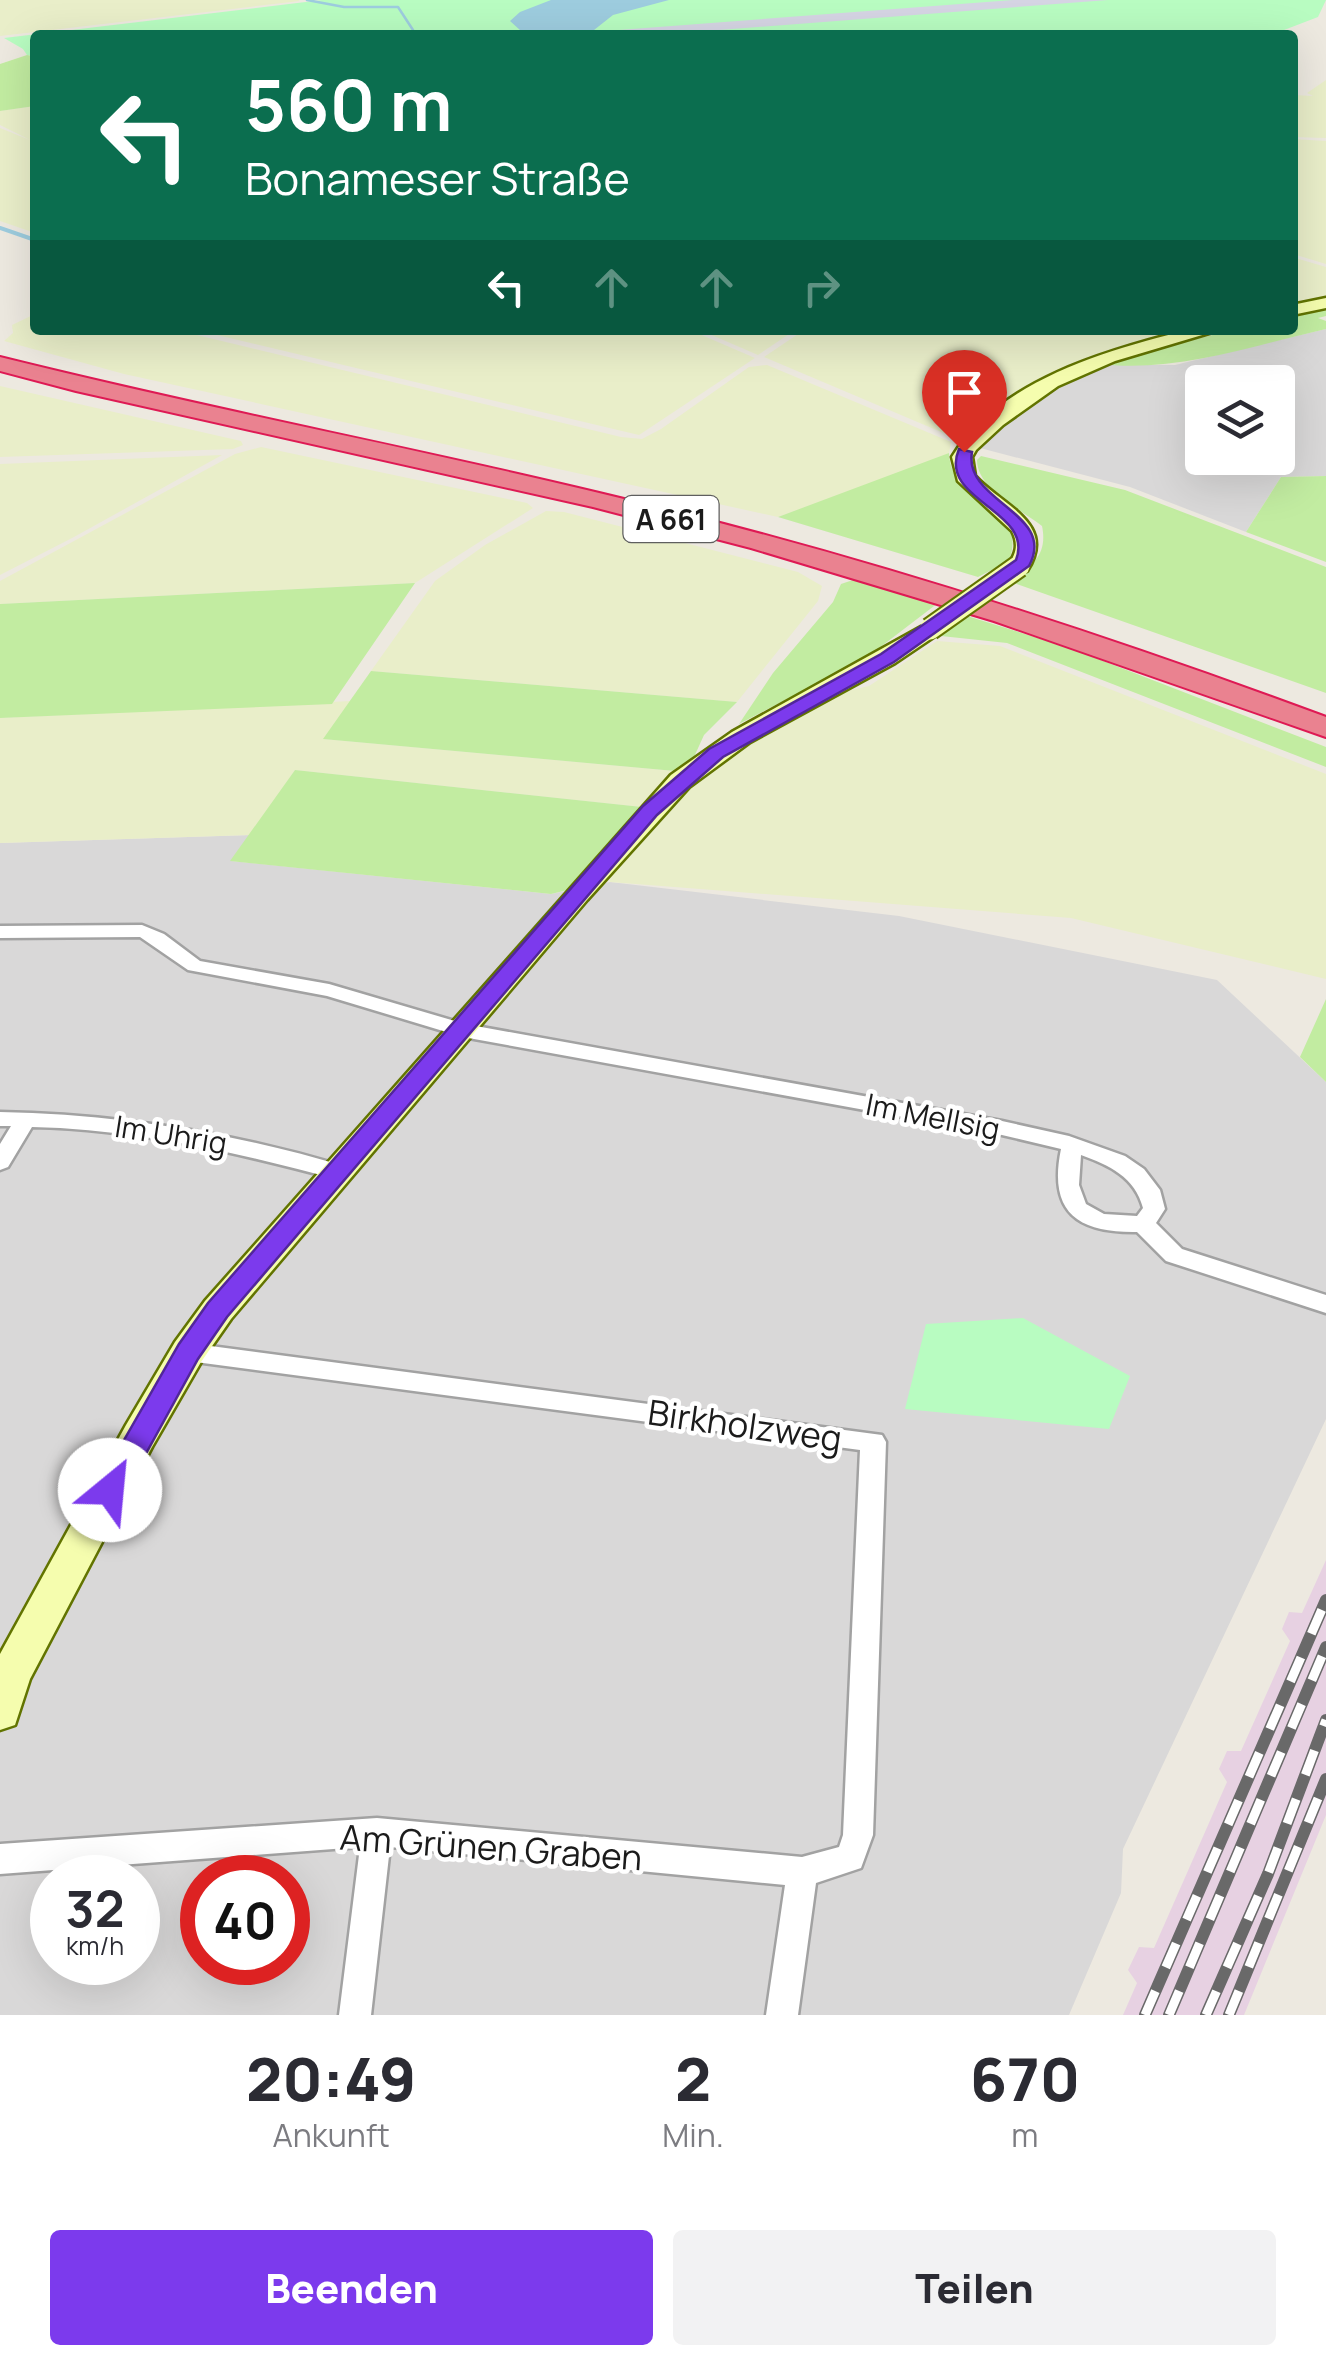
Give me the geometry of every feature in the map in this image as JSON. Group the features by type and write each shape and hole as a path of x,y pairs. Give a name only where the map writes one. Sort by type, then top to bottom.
{"highway":[{"name":"A 661","path":"0,352 156,391 622,493 813,541 1011,600 1326,710"},
{"name":"A 661","path":"0,364 611,504 825,559 1041,626 1326,728"}],"street":[{"path":"1298,309 1326,302"},
{"path":"0,1710 10,1676 188,1352 218,1310 577,894 680,781 741,737 887,658 1019,566 1027,552 1025,535 1018,523 964,477 962,457 968,446 1026,396 1064,373 1112,354 1190,335"},
{"name":"Im Mellsig","path":"0,932 142,930 159,936 182,960 194,966 329,990 463,1030 1002,1128 1113,1160 1145,1178 1152,1188 1154,1208 1143,1224"},
{"name":"Im Uhrig","path":"0,1119 170,1131 340,1172"},
{"path":"0,1162 26,1119"},
{"path":"1072,1146 1066,1179 1074,1208 1104,1223 1143,1224 1174,1255 1326,1304"},
{"name":"Birkholzweg","path":"188,1352 872,1442 858,1835 850,1858 802,1872"},
{"path":"355,2015 377,1832"},
{"name":"Am Grünen Graben","path":"0,1859 377,1832 802,1872"},
{"path":"782,2015 802,1872"}],"shaded area":[{"path":"1013,0 1108,0 720,30 619,30"},
{"path":"1326,329 1326,476 1281,477 1246,532 1130,487 980,448 1040,393 1099,364 1175,365"},
{"path":"251,835 231,861 551,894 610,882 899,916 1217,980 1326,1082 1326,1419 1123,1849 1121,1893 1069,2015 0,2015 0,843"},
{"path":"1326,1560 1326,1815 1244,2015 1123,2015 1137,1983 1128,1970 1139,1947 1154,1948 1227,1782 1219,1769 1227,1751 1241,1751 1290,1641 1282,1629 1289,1612 1302,1613"}],"green space":[{"path":"0,0 300,1 30,30 0,36"},
{"path":"322,0 1326,0 1318,17 1284,30 71,30"},
{"path":"30,35 30,55 23,49 4,38"},
{"path":"30,55 30,107 0,111 0,64"},
{"path":"1326,80 1326,138 1298,137 1298,95 1313,96 1307,93"},
{"path":"30,107 30,140 0,125 0,111"},
{"path":"0,128 30,140 30,231 0,221"},
{"path":"1298,139 1326,141 1326,264 1298,256"},
{"path":"1298,259 1326,267 1326,301 1298,308"},
{"path":"1326,308 1326,316 1318,318 1326,321 1326,329 1185,361 1128,366 1099,364 1212,335 1298,335 1298,316"},
{"path":"30,316 30,335 197,335 642,439 749,367 767,365 951,442 949,453 936,460 778,517 124,374 4,341 13,333 12,325"},
{"path":"217,335 702,335 755,358 639,435"},
{"path":"712,335 788,335 758,355"},
{"path":"797,335 1183,335 1072,364 1018,395 960,440 764,357"},
{"path":"0,386 241,441 243,445 233,449 0,457"},
{"path":"261,447 527,503 533,508 415,583 0,604 0,581 235,454"},
{"path":"949,453 953,471 962,485 1000,515 1013,542 1009,561 978,577 778,517"},
{"path":"222,455 74,537 0,575 0,464"},
{"path":"981,456 1125,490 1326,567 1326,693 1011,582 1040,552 1042,526 984,480 977,460"},
{"path":"1326,476 1326,562 1246,532 1281,477"},
{"path":"546,511 564,512 798,572 822,586 818,601 737,702 371,671 435,581 485,545"},
{"path":"853,580 938,603 866,658 739,724 773,673 833,602 841,584"},
{"path":"415,583 332,704 0,718 0,604"},
{"path":"967,616 1067,647 1326,747 1326,767 1007,643 941,636"},
{"path":"937,641 1000,646 1326,774 1326,979 1071,918 610,882 609,872 663,811 742,749 843,692 869,686"},
{"path":"371,671 737,702 704,735 694,757 675,771 323,739"},
{"path":"351,701 324,739 675,771 642,807 295,770 251,835 0,843 0,718"},
{"path":"295,770 642,807 572,889 551,894 230,861"},
{"path":"1326,999 1326,1082 1300,1057"},
{"path":"1023,1318 1130,1376 1109,1429 905,1409 926,1324"}],"water":[{"path":"551,0 669,0 613,15 594,30 520,30 510,21 520,12"}],"waterway":[{"path":"307,0 344,7 398,7 413,30"},
{"path":"0,228 30,238"}],"railway":[{"path":"1145,2015 1326,1600"},
{"path":"1169,2015 1326,1647"},
{"path":"1206,2015 1268,1874 1326,1720"},
{"path":"1229,2015 1326,1779"}],"route":[{"path":"110,1490 188,1352 218,1310 650,810 716,753 887,658 1023,562 1027,552 1023,529 964,477 964,452"}]}
